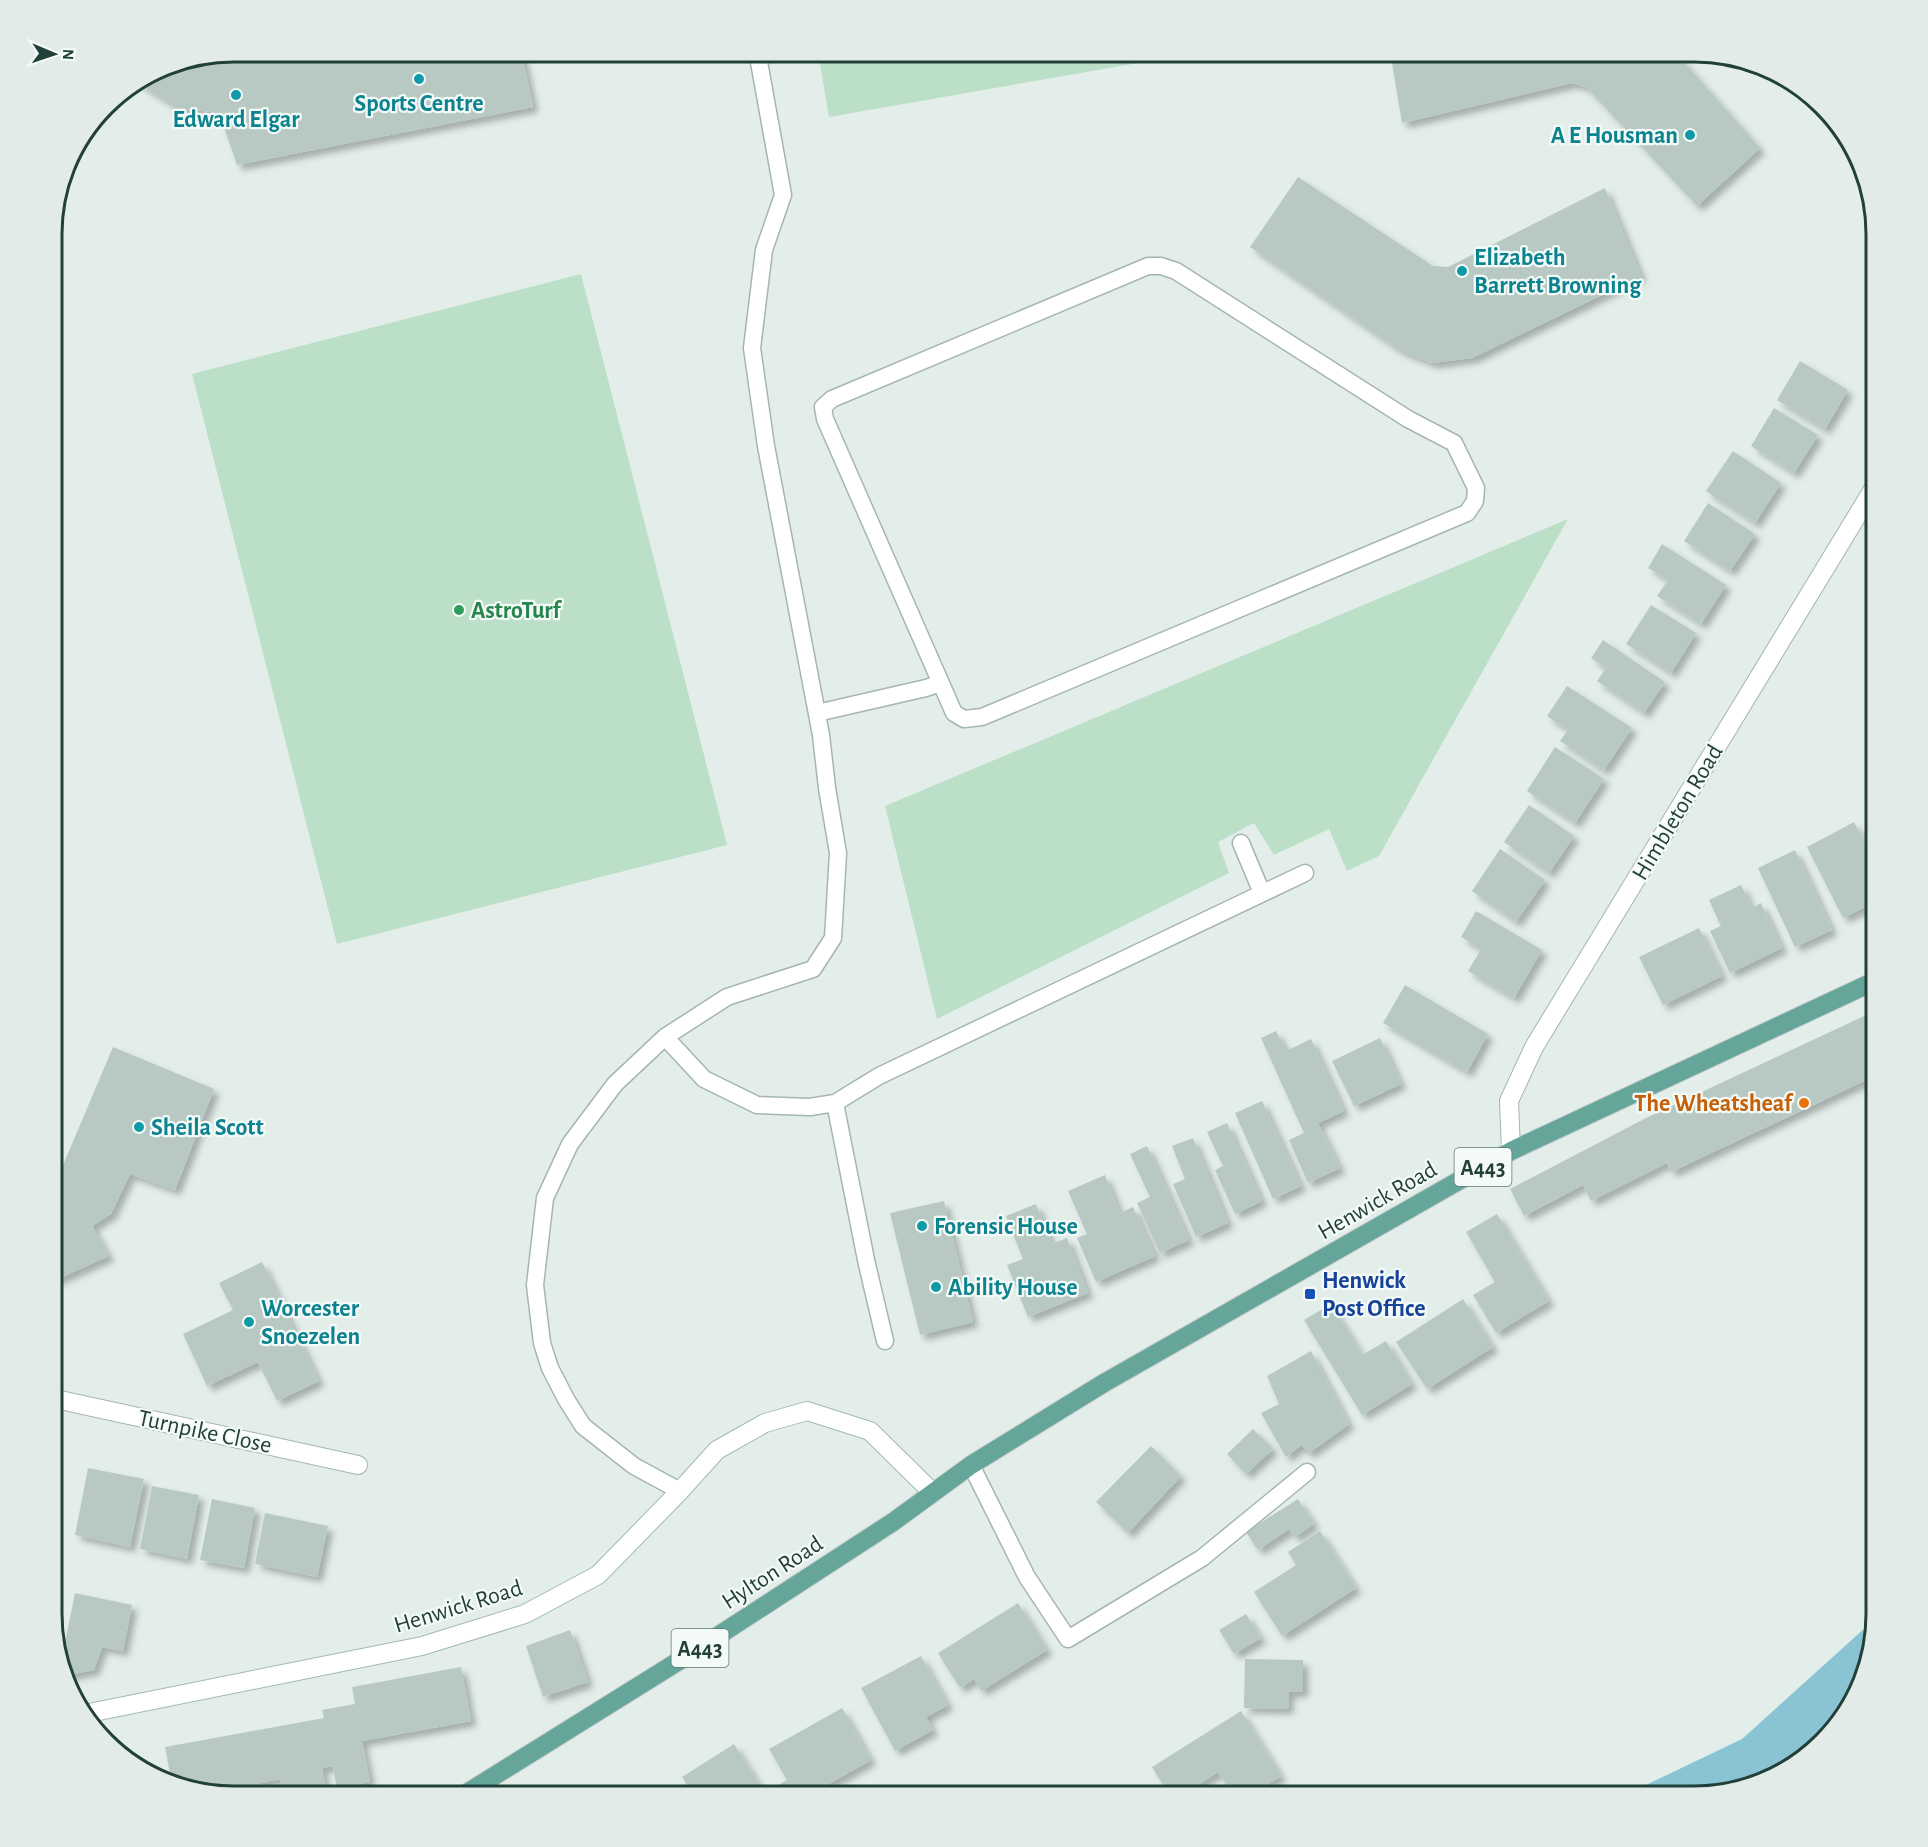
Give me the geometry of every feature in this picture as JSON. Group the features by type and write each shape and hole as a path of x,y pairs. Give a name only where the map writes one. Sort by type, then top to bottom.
{"main road":[{"name":"Henwick Road","path":"1104,1383 1511,1151 1866,985"},
{"name":"Hylton Road","path":"478,1786 690,1654 883,1528 971,1465 1104,1383"}],"street":[{"name":"Himbleton Road","path":"1511,1151 1509,1101 1534,1047 1866,501"},
{"name":"Turnpike Close","path":"62,1400 358,1465"},
{"name":"Henwick Road","path":"93,1712 422,1646 525,1614 598,1575 717,1450 765,1423 807,1411 870,1431 933,1493"}],"lane":[{"path":"680,1491 634,1466 583,1426 550,1368 542,1343 535,1285 545,1197 570,1143 615,1084 665,1037 727,996 813,969 833,938 838,854 817,713 766,446 752,348 764,250 783,195 759,62"},
{"path":"1148,266 1161,266 1176,271 1408,419 1454,443 1476,488 1475,501 1467,513 982,717 964,719 954,713 941,683 825,419 823,407 832,399 1148,266"},
{"path":"817,713 941,683"},
{"path":"1240,843 1262,892"},
{"path":"665,1037 704,1079 757,1105 810,1107 835,1103 879,1076 1305,873"},
{"path":"835,1103 861,1238 885,1341"},
{"path":"971,1465 1027,1577 1068,1640 1202,1557 1307,1472"}],"green space":[{"path":"820,62 1144,62 829,117"},
{"name":"AstroTurf","path":"581,274 727,845 337,944 192,374"},
{"path":"1568,519 1379,856 1347,871 1329,829 1274,855 1254,823 1218,842 1229,873 937,1019 885,806"}],"water":[{"path":"1866,1627 1857,1669 1843,1699 1831,1718 1799,1750 1760,1772 1728,1782 1694,1786 1644,1786 1742,1739"}],"building":[{"path":"223,62 523,62 533,107 237,165 219,113 178,108 144,87 158,79 189,67"},
{"name":"A E Housman","path":"1392,62 1684,62 1760,148 1697,206 1586,87 1572,83 1402,123"},
{"name":"Elizabeth Barrett Browning","path":"1298,177 1433,266 1448,267 1605,188 1641,276 1472,358 1432,363 1399,350 1250,247"},
{"path":"1800,361 1848,390 1825,429 1777,400"},
{"path":"1774,408 1818,435 1794,473 1751,446"},
{"path":"1733,451 1781,483 1755,523 1706,491"},
{"path":"1708,503 1755,534 1730,571 1684,541"},
{"path":"1662,544 1726,585 1701,624 1657,596 1668,580 1648,568"},
{"path":"1651,605 1696,633 1671,673 1626,644"},
{"path":"1603,640 1665,682 1644,713 1597,681 1606,668 1591,658"},
{"path":"1567,686 1632,728 1604,770 1560,741 1568,730 1547,716"},
{"path":"1555,747 1604,779 1575,823 1527,791"},
{"path":"1529,805 1574,836 1549,873 1504,842"},
{"path":"1854,822 1866,842 1866,906 1843,918 1807,847"},
{"path":"1500,849 1545,880 1516,922 1472,891"},
{"path":"1795,850 1832,930 1795,947 1758,868"},
{"path":"1741,885 1752,908 1761,903 1782,948 1730,973 1710,931 1721,926 1709,900"},
{"path":"1476,911 1542,950 1514,998 1468,971 1481,949 1461,937"},
{"path":"1699,928 1722,976 1663,1005 1639,957"},
{"path":"1405,985 1488,1034 1467,1072 1383,1023"},
{"path":"1866,1015 1866,1080 1671,1172 1667,1163 1591,1201 1583,1185 1524,1216 1510,1189 1646,1118"},
{"path":"1276,1031 1286,1051 1311,1039 1344,1111 1318,1123 1340,1168 1308,1183 1289,1140 1304,1133 1261,1038"},
{"path":"1380,1038 1401,1084 1354,1106 1332,1061"},
{"name":"Sheila Scott","path":"113,1047 214,1089 175,1190 130,1174 111,1214 92,1226 109,1256 62,1277 63,1165"},
{"path":"1262,1101 1301,1186 1273,1199 1235,1113"},
{"path":"1227,1123 1262,1201 1235,1214 1215,1170 1223,1166 1207,1132"},
{"path":"1193,1138 1228,1223 1196,1237 1173,1184 1185,1179 1172,1146"},
{"path":"1147,1146 1189,1240 1160,1253 1137,1203 1150,1197 1130,1154"},
{"path":"1105,1175 1120,1213 1133,1207 1155,1256 1096,1282 1077,1238 1087,1234 1068,1191"},
{"name":"Ability House","path":"944,1201 973,1322 920,1335 890,1213"},
{"path":"1036,1204 1052,1244 1067,1238 1088,1293 1028,1317 1007,1265 1023,1259 1006,1216"},
{"path":"1497,1214 1549,1301 1496,1333 1473,1295 1495,1282 1466,1232"},
{"name":"Worcester Snoezelen","path":"262,1262 319,1381 277,1401 258,1362 207,1386 183,1334 233,1310 219,1283"},
{"path":"1463,1299 1493,1347 1427,1389 1396,1342"},
{"path":"1331,1304 1362,1355 1386,1341 1412,1384 1362,1415 1304,1320"},
{"path":"1311,1351 1349,1424 1309,1453 1301,1445 1286,1457 1261,1413 1279,1404 1267,1376"},
{"path":"1253,1429 1273,1449 1246,1474 1227,1454"},
{"path":"1151,1446 1181,1476 1128,1533 1096,1502"},
{"path":"88,1468 144,1479 130,1547 75,1535"},
{"path":"152,1486 199,1495 187,1559 140,1549"},
{"path":"212,1499 255,1508 244,1568 200,1560"},
{"path":"1298,1499 1314,1524 1295,1537 1289,1529 1258,1550 1246,1532"},
{"path":"265,1513 328,1526 317,1577 255,1564"},
{"path":"1320,1531 1356,1588 1282,1636 1254,1592 1296,1565 1288,1552"},
{"path":"75,1593 132,1605 123,1651 102,1647 94,1670 73,1674 67,1658 65,1642"},
{"path":"1018,1603 1047,1650 981,1691 974,1679 960,1688 938,1653"},
{"path":"1246,1614 1261,1638 1234,1654 1219,1630"},
{"path":"570,1630 588,1682 543,1697 526,1646"},
{"path":"921,1656 948,1705 926,1717 933,1730 895,1751 861,1688"},
{"path":"1245,1659 1303,1660 1303,1692 1289,1692 1288,1709 1244,1708"},
{"path":"461,1667 471,1721 362,1741 370,1782 351,1786 336,1786 333,1766 322,1768 325,1786 281,1786 280,1779 261,1783 261,1786 234,1786 200,1782 170,1773 165,1747 324,1718 322,1710 355,1704 352,1687"},
{"path":"842,1708 871,1760 825,1786 776,1786 787,1780 769,1749"},
{"path":"1241,1711 1281,1776 1265,1786 1227,1786 1218,1772 1196,1786 1164,1786 1152,1767"},
{"path":"734,1744 760,1786 688,1786 682,1777"}],"place":[{"name":"Sports Centre","path":"419,79"},
{"name":"Edward Elgar","path":"236,95"},
{"name":"A E Housman","path":"1690,135"},
{"name":"Elizabeth Barrett Browning","path":"1462,271"},
{"name":"AstroTurf","path":"459,610"},
{"name":"The Wheatsheaf","path":"1804,1103"},
{"name":"Sheila Scott","path":"139,1127"},
{"name":"Forensic House","path":"922,1226"},
{"name":"Ability House","path":"936,1287"},
{"name":"Henwick Post Office","path":"1310,1294"},
{"name":"Worcester Snoezelen","path":"249,1322"}]}
